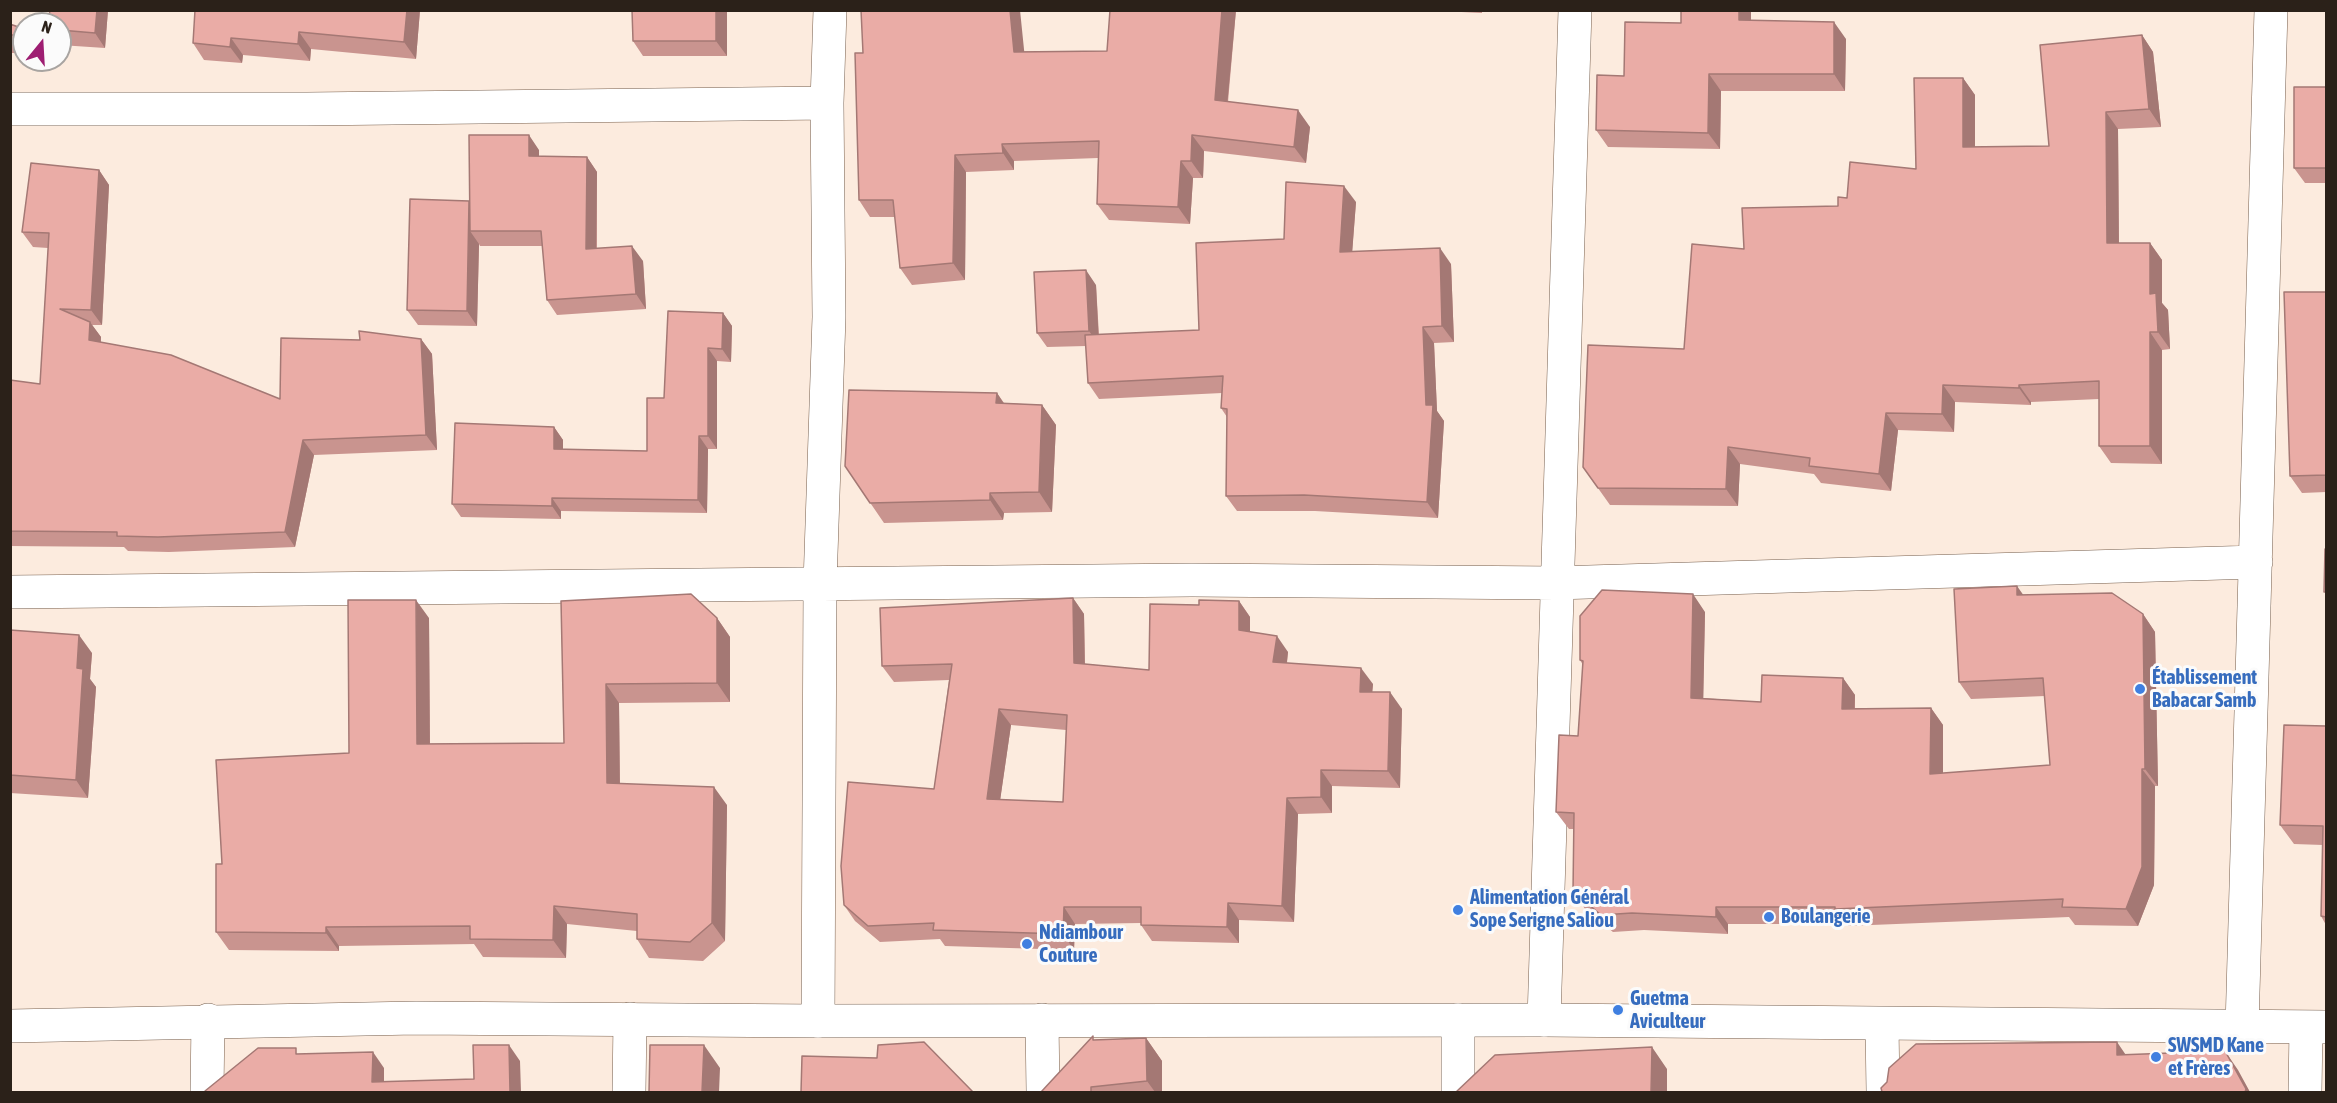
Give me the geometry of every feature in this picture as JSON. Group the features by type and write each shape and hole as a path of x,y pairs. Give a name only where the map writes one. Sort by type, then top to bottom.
{"street":[{"path":"818,1021 820,584 829,317 827,103 830,10"},
{"path":"1544,1020 1555,583 1575,10"},
{"path":"2242,1027 2271,10"},
{"path":"10,109 307,110 827,103"},
{"path":"10,592 1192,580 1555,583 2256,562"},
{"path":"628,1092 630,1019"},
{"path":"10,1026 208,1020 630,1019 1544,1020 2316,1028 2305,1092"},
{"path":"207,1092 208,1020"},
{"path":"1042,1020 1043,1092"},
{"path":"1458,1020 1458,1092"},
{"path":"1882,1024 1884,1092"}],"building":[{"path":"50,10 97,10 95,33 72,31 72,12 50,12"},
{"path":"195,10 407,10 404,42 299,32 298,44 231,38 230,47 193,43"},
{"path":"632,10 716,10 716,41 633,41"},
{"path":"861,10 1010,10 1014,52 1107,51 1110,10 1222,10 1215,100 1298,110 1294,147 1192,135 1191,161 1181,161 1178,207 1097,204 1099,141 1002,144 1003,153 955,155 953,263 900,268 893,200 859,200 855,53 863,53"},
{"path":"1681,10 1739,10 1739,20 1834,22 1834,74 1709,74 1708,133 1596,130 1597,75 1624,76 1625,22 1681,23"},
{"path":"2142,35 2149,109 2106,112 2107,243 2150,243 2150,294 2156,293 2158,332 2150,332 2150,446 2099,446 2099,381 2019,385 2019,388 1943,385 1942,414 1886,413 1879,474 1809,466 1810,458 1728,447 1726,489 1598,488 1583,467 1588,345 1684,349 1692,244 1744,249 1742,208 1838,206 1838,197 1847,198 1850,162 1916,169 1914,78 1963,78 1963,147 2049,146 2040,45"},
{"path":"2294,87 2326,87 2326,168 2294,168"},
{"path":"469,135 529,135 529,156 587,157 586,249 632,246 636,294 547,300 541,231 470,231"},
{"path":"31,163 99,170 91,310 60,309 90,322 89,340 171,355 280,399 281,338 360,340 359,331 421,339 426,435 303,440 285,532 158,537 117,536 117,532 10,531 10,380 40,384 49,233 22,232"},
{"path":"1286,182 1344,186 1340,252 1440,248 1442,326 1423,327 1426,405 1433,405 1427,502 1304,495 1226,496 1227,409 1221,408 1223,376 1088,383 1085,335 1199,330 1196,243 1284,239"},
{"path":"410,199 469,201 467,311 407,310"},
{"path":"1086,270 1089,331 1037,333 1034,272"},
{"path":"2284,292 2326,292 2326,475 2290,476"},
{"path":"668,311 723,313 722,349 708,348 708,436 699,436 698,500 552,498 552,506 452,504 455,423 554,427 554,449 647,451 647,398 664,398"},
{"path":"849,390 997,393 996,403 1042,405 1039,492 990,493 990,500 870,503 845,466"},
{"path":"2325,549 2326,592 2324,592"},
{"path":"2017,586 2017,595 2112,593 2143,614 2145,769 2142,769 2142,867 2126,909 2062,907 2063,899 1835,909 1835,907 1716,907 1716,917 1632,913 1601,915 1573,891 1574,813 1556,812 1559,735 1578,736 1583,661 1580,660 1580,616 1602,590 1693,594 1691,698 1761,702 1762,675 1843,678 1842,709 1931,708 1930,774 2050,765 2043,678 1959,682 1954,589"},
{"path":"691,594 717,618 717,683 606,684 607,783 714,787 712,923 690,942 637,939 637,914 554,906 553,940 470,939 470,926 326,927 326,933 216,932 216,864 222,864 216,760 349,753 348,600 416,600 417,744 564,743 561,601"},
{"path":"1073,598 1074,663 1149,670 1150,604 1199,605 1199,600 1239,601 1239,630 1277,636 1273,662 1361,668 1360,692 1390,692 1388,771 1321,770 1321,797 1287,798 1282,906 1228,903 1227,927 1141,925 1141,907 1064,907 1063,934 933,930 934,923 868,926 844,905 841,866 848,782 934,789 952,664 882,666 880,608","holes":["999,709 1067,715 1063,802 987,799"]},
{"path":"10,630 79,635 77,668 83,669 76,780 10,775"},
{"path":"2284,725 2326,726 2326,917 2321,916 2323,826 2280,825"},
{"path":"1093,1036 1093,1040 1146,1038 1147,1081 1091,1087 1091,1092 1041,1092"},
{"path":"924,1042 973,1092 801,1092 802,1056 877,1058 878,1045"},
{"path":"2117,1042 2117,1055 2225,1051 2246,1089 2245,1092 1882,1092 1881,1088 1887,1082 1889,1068 1916,1044"},
{"path":"473,1045 509,1045 510,1092 205,1092 258,1048 296,1048 296,1054 373,1052 372,1082 474,1079"},
{"path":"650,1045 704,1045 702,1092 649,1092"},
{"path":"1652,1047 1651,1092 1456,1092 1495,1055"}],"place":[{"name":"Établissement Babacar Samb","path":"2140,689"},
{"name":"Alimentation Général Sope Serigne Saliou","path":"1458,910"},
{"name":"Boulangerie","path":"1769,917"},
{"name":"Ndiambour Couture","path":"1027,944"},
{"name":"Guetma Aviculteur","path":"1618,1010"},
{"name":"SWSMD Kane et Frères","path":"2156,1057"}]}
